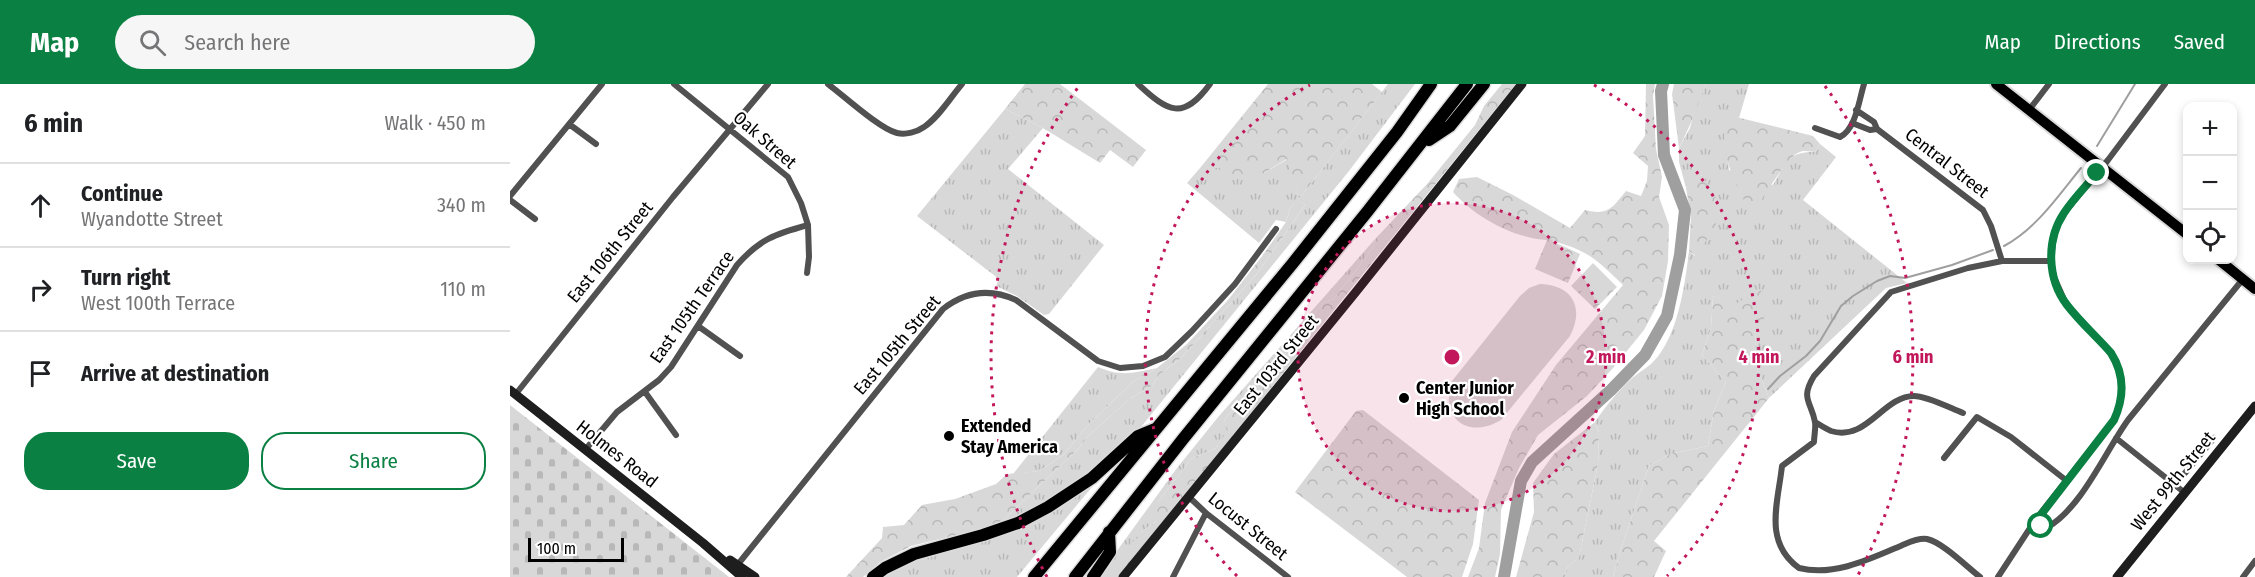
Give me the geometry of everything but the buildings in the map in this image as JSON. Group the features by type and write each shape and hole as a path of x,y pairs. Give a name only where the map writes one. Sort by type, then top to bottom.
{"highway":[{"path":"1034,577 1159,428 1340,205 1431,84"},
{"path":"1075,577 1467,84"},
{"path":"1418,148 1450,126 1484,84"},
{"path":"873,577 885,568 914,554 983,535 1018,522 1048,507 1099,473 1138,436 1159,428"},
{"path":"1094,577 1110,552 1109,532"}],"main road":[{"path":"1996,84 2183,232"},
{"path":"2224,264 2255,288"}],"street":[{"path":"535,219 510,198 602,84"},
{"name":"Oak Street","path":"674,84 788,177 801,203 808,225 807,273"},
{"name":"East 106th Street","path":"513,393 768,84"},
{"path":"828,84 880,124 896,133 905,134 915,132 931,122 962,84"},
{"path":"1138,84 1158,103 1177,108 1192,105 1210,84"},
{"name":"East 103rd Street","path":"1123,577 1522,84"},
{"path":"1815,128 1840,137 1845,134 1852,123 1864,84"},
{"path":"2029,111 2049,84"},
{"path":"1998,577 2033,525 2114,420 2121,405 2121,376 2111,353 2066,304 2054,277 2051,261 2054,232 2064,213 2165,84"},
{"name":"Central Street","path":"1856,110 1874,122 1877,129 1983,210 1991,226 2002,261"},
{"name":"Central Street","path":"1852,123 1870,130 1877,129"},
{"path":"569,124 596,144"},
{"name":"East 105th Terrace","path":"585,450 617,412 645,392 671,367 737,265 749,251 776,234 808,225"},
{"name":"East 105th Street","path":"736,567 943,309 958,298 976,292 1005,295 1016,300 1089,356 1108,365 1131,368 1143,366 1154,363 1169,354 1192,332 1235,284 1276,229"},
{"path":"1980,577 1927,539 1915,540 1892,549 1857,570 1838,576 1808,573 1782,552 1774,532 1782,466 1814,442 1815,422 1806,397 1808,385 1891,292 1968,268 2002,261 2051,261"},
{"path":"2033,525 2048,527 2057,522 2089,482 2115,438 2243,279"},
{"path":"698,326 740,356"},
{"path":"645,392 676,435"},
{"name":"Holmes Road","path":"513,393 703,543 736,567 755,577"},
{"path":"1815,422 1833,431 1861,429 1892,404 1903,398 1915,396 1963,413"},
{"name":"West 99th Street","path":"2117,577 2255,406"},
{"path":"1944,458 1977,417 2011,437 2067,480"},
{"path":"2115,438 2185,493"},
{"path":"2175,485 2214,438"},
{"name":"Locust Street","path":"1189,497 1288,577"},
{"path":"1173,577 1206,513"},
{"path":"2242,577 2255,561"},
{"name":"Holmes Road","path":"736,567 742,577"}],"green space":[{"path":"1025,84 1060,84 1146,150 1133,167 1110,150 1100,163 1043,128 1005,109"},
{"path":"1268,84 1372,84 1382,92 1299,199 1287,159 1262,174 1233,180 1220,168 1200,168"},
{"path":"1388,84 1415,84 1349,171 1141,427 1110,457 1075,484 1057,496 998,525 1078,449 1089,435 1131,398 1152,386 1159,375 1180,359 1256,275 1305,205 1299,200 1290,208 1286,222 1276,220 1259,243 1187,183 1200,168 1220,168 1262,174 1288,159 1299,199"},
{"path":"1502,84 1516,84 1127,567 1125,551 1141,532 1157,521 1157,503 1192,458 1215,449 1227,431 1224,420 1324,302 1334,299 1372,249 1376,238 1428,183 1475,125 1484,106"},
{"path":"1646,84 1655,84 1653,96 1656,149 1662,177 1659,197 1669,225 1668,261 1662,296 1644,330 1613,368 1587,396 1538,435 1519,468 1501,510 1500,554 1495,577 1468,577 1479,548 1485,503 1512,432 1556,365 1623,285 1583,252 1552,241 1580,254 1568,283 1535,269 1547,240 1521,235 1496,225 1472,210 1453,192 1459,179 1477,177 1570,228 1585,210 1599,212 1609,209 1626,191 1641,196 1647,181 1648,166 1633,153 1645,136"},
{"path":"1674,84 1706,84 1679,148 1672,94"},
{"path":"1706,84 1749,84 1739,118 1732,117 1727,129 1729,170 1773,185 1788,160 1799,154 1815,152 1820,144 1836,157 1803,200 1907,283 1886,288 1769,398 1756,365 1755,334 1736,305 1713,296 1711,328 1702,355 1726,382 1714,410 1708,446 1670,454 1649,466 1613,577 1565,577 1566,569 1579,557 1598,464 1599,432 1595,422 1621,389 1651,364 1662,351 1669,339 1679,310 1689,251 1695,256 1702,175 1686,188 1679,162 1679,148 1690,128 1695,108"},
{"path":"1005,109 1043,128 1008,169 1104,245 1049,314 1044,315 1017,296 996,286 999,279 917,216"},
{"path":"1732,116 1813,136 1820,144 1815,152 1802,151 1789,160 1758,204 1746,204 1731,172 1725,149 1724,137"},
{"path":"1701,175 1716,198 1719,208 1716,225 1696,256 1689,251 1691,216 1686,188"},
{"path":"1299,199 1305,205 1256,275 1180,359 1159,375 1152,386 1131,398 1089,435 1078,449 998,525 911,546 880,562 863,577 846,577 882,538 883,527 904,525 922,505 955,499 996,484 1007,474 1039,471 1063,455 1090,423 1133,382 1157,368 1187,344 1228,300 1263,255 1286,222 1290,208"},
{"path":"1376,238 1372,249 1334,299 1324,302 1224,420 1228,431 1215,449 1192,458 1157,503 1157,521 1141,532 1127,567 1119,577 1098,577 1177,468 1219,416"},
{"path":"1552,246 1573,255 1569,265 1548,256"},
{"path":"1546,259 1567,268 1563,278 1542,269"},
{"path":"1593,263 1617,287 1595,309 1571,286"},
{"path":"1594,269 1610,285 1603,293 1587,277"},
{"path":"1584,279 1601,295 1593,303 1577,287"},
{"path":"1540,284 1560,288 1573,300 1576,316 1570,336 1501,420 1478,428 1459,422 1450,406 1449,394 1452,381 1520,296 1529,288"},
{"path":"1759,289 1772,303 1755,334 1756,365 1769,398 1654,541 1666,551 1654,577 1613,577 1649,466 1670,454 1708,446 1714,410 1726,382 1702,355 1711,328 1713,296 1736,304"},
{"path":"1098,367 1120,373 1134,373 1157,368 1133,382 1090,423 1063,455 1039,471 1013,474"},
{"path":"510,405 729,577 510,577"},
{"path":"1363,410 1479,500 1473,544 1462,577 1407,577 1295,492 1356,411"},
{"path":"1595,422 1599,432 1598,464 1579,557 1566,569 1565,577 1516,577 1534,512 1533,483 1554,454"},
{"path":"1102,475 1017,577 884,577 912,562 1011,531"}],"waterway":[{"path":"1504,577 1521,481 1532,462 1611,390 1645,355 1667,316 1680,255 1685,210 1664,155 1661,91 1663,84"},
{"path":"2097,146 2135,84"},
{"path":"2004,246 2037,221 2081,168"},
{"path":"1768,389 1820,341 1841,306 1877,281 1890,276 1905,278 1952,265 1993,250"}],"place":[{"name":"Center Junior High School","path":"1404,398"},
{"name":"Extended Stay America","path":"949,436"}],"route":[{"path":"2041,526 2033,525 2114,420 2121,405 2121,376 2116,361 2066,304 2054,277 2051,261 2054,232 2064,213 2097,173"}]}
